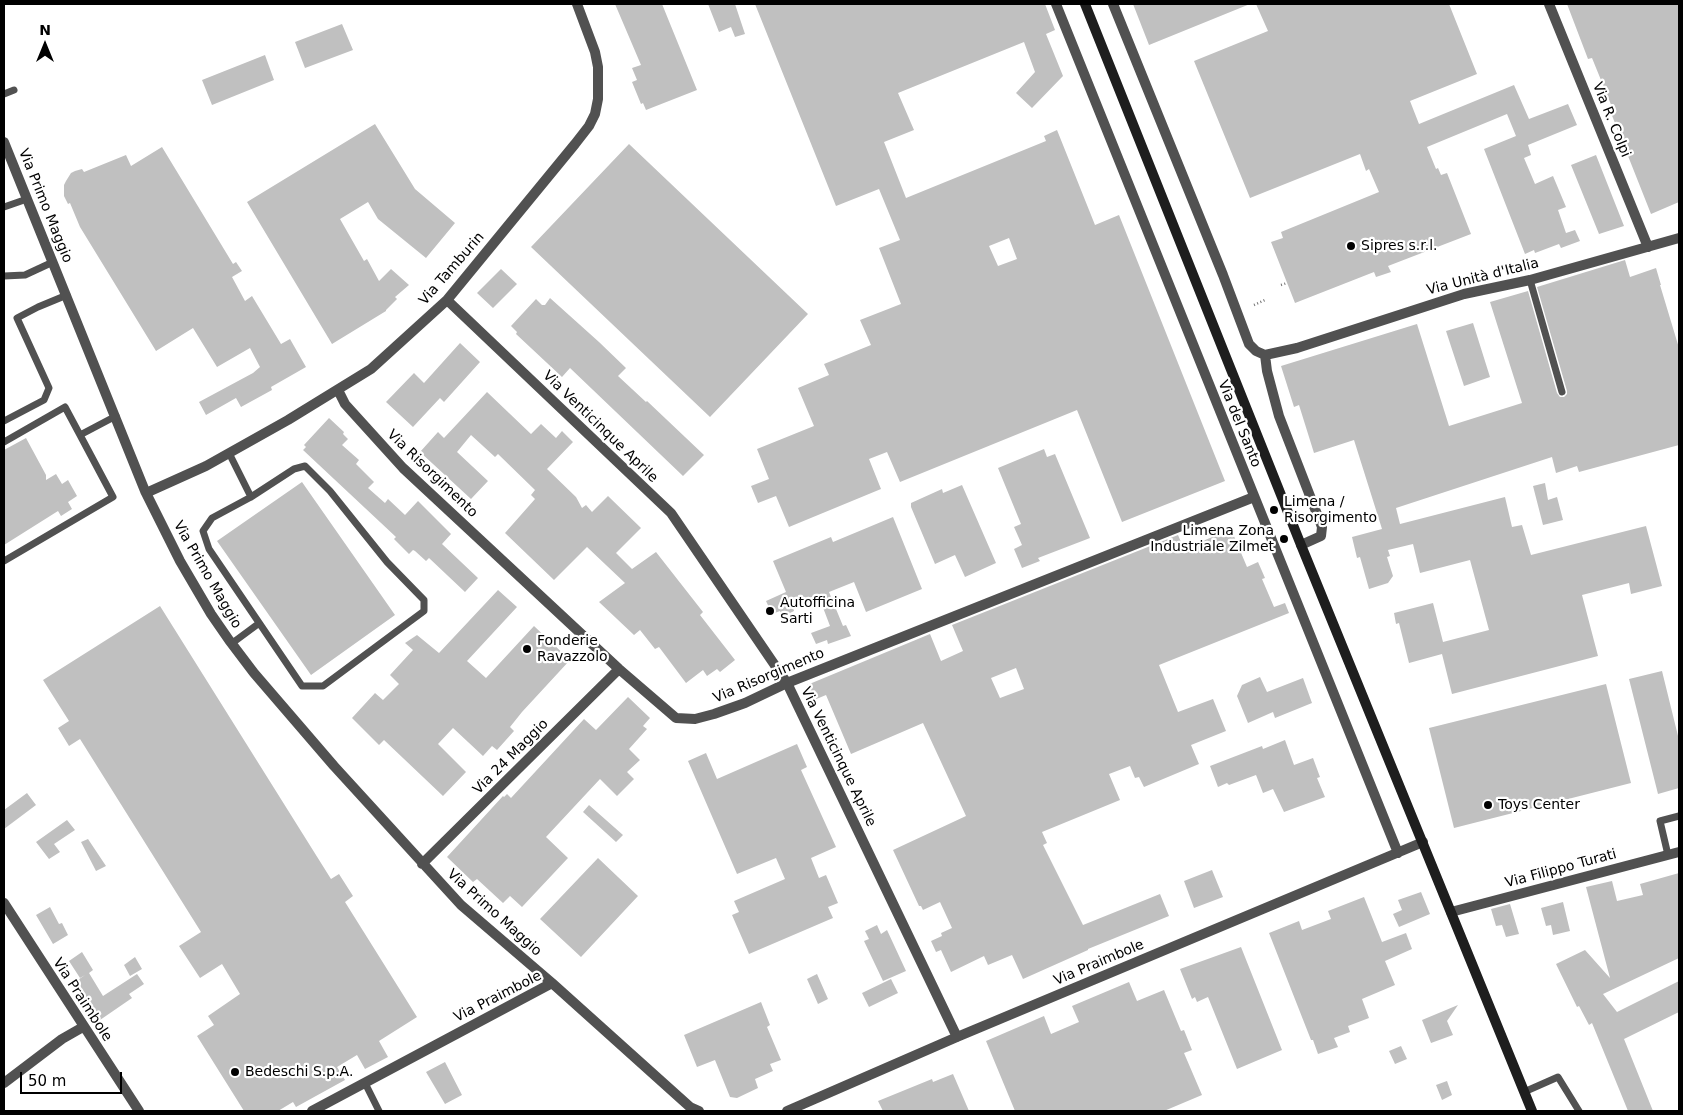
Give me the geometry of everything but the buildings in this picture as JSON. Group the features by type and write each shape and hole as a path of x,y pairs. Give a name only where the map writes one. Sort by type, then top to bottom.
{"street":[{"name":"Via Tamburin","path":"146,493 206,466 371,369 447,300 580,138 595,114 598,99 596,52 577,4"},
{"name":"Via del Santo","path":"1056,4 1398,853"},
{"path":"1086,4 1300,545 1532,1111"},
{"path":"1113,4 1223,274 1249,344 1256,351 1265,355 1267,371 1279,416 1322,527 1321,536 1300,545"},
{"name":"Via R. Colpi","path":"1550,4 1648,247"},
{"name":"Via Primo Maggio","path":"4,142 146,493 180,561 211,614 231,644 295,721 422,864 461,905 552,983"},
{"name":"Via Unità d'Italia","path":"1265,355 1297,348 1464,294 1530,280 1679,238"},
{"name":"Via Venticinque Aprile","path":"447,300 671,513 786,682 957,1037"},
{"name":"Via Risorgimento","path":"338,390 345,404 403,468 619,669 676,718 695,719 745,703 786,682 1254,497"},
{"name":"Via 24 Maggio","path":"422,864 619,669"},
{"name":"Via Praimbole","path":"787,1111 957,1037 1423,842"},
{"name":"Via Filippo Turati","path":"1450,912 1679,852"},
{"name":"Via Praimbole","path":"4,903 138,1111"},
{"name":"Via Praimbole","path":"312,1111 552,983 690,1106 699,1111"},
{"path":"4,1083 62,1038 83,1027"}],"lane":[{"path":"4,94 14,90"},
{"path":"4,207 27,198"},
{"path":"4,276 25,275 53,262"},
{"path":"1530,280 1562,392"},
{"path":"4,421 44,400 49,388 18,318 67,295"},
{"path":"4,442 64,407 113,497 4,561"},
{"path":"80,435 116,416"},
{"path":"229,453 251,497"},
{"path":"305,466 330,491 387,562 424,600 424,611 324,686 302,686 258,624 209,549 203,531 212,518 251,497 294,469 305,466"},
{"path":"231,644 258,624"},
{"path":"1668,855 1660,821 1679,816"},
{"path":"1524,1092 1558,1076 1579,1111"},
{"path":"364,1083 379,1111"}],"path":[{"path":"1280,285 1287,282"},
{"path":"1254,305 1265,300"}],"place":[{"name":"Sipres s.r.l.","path":"1351,246"},
{"name":"Limena / Risorgimento","path":"1274,510"},
{"name":"Limena Zona Industriale Zilmet","path":"1284,539"},
{"name":"Autofficina Sarti","path":"770,611"},
{"name":"Fonderie Ravazzolo","path":"527,649"},
{"name":"Toys Center","path":"1488,805"},
{"name":"Bedeschi S.p.A.","path":"235,1072"}]}
